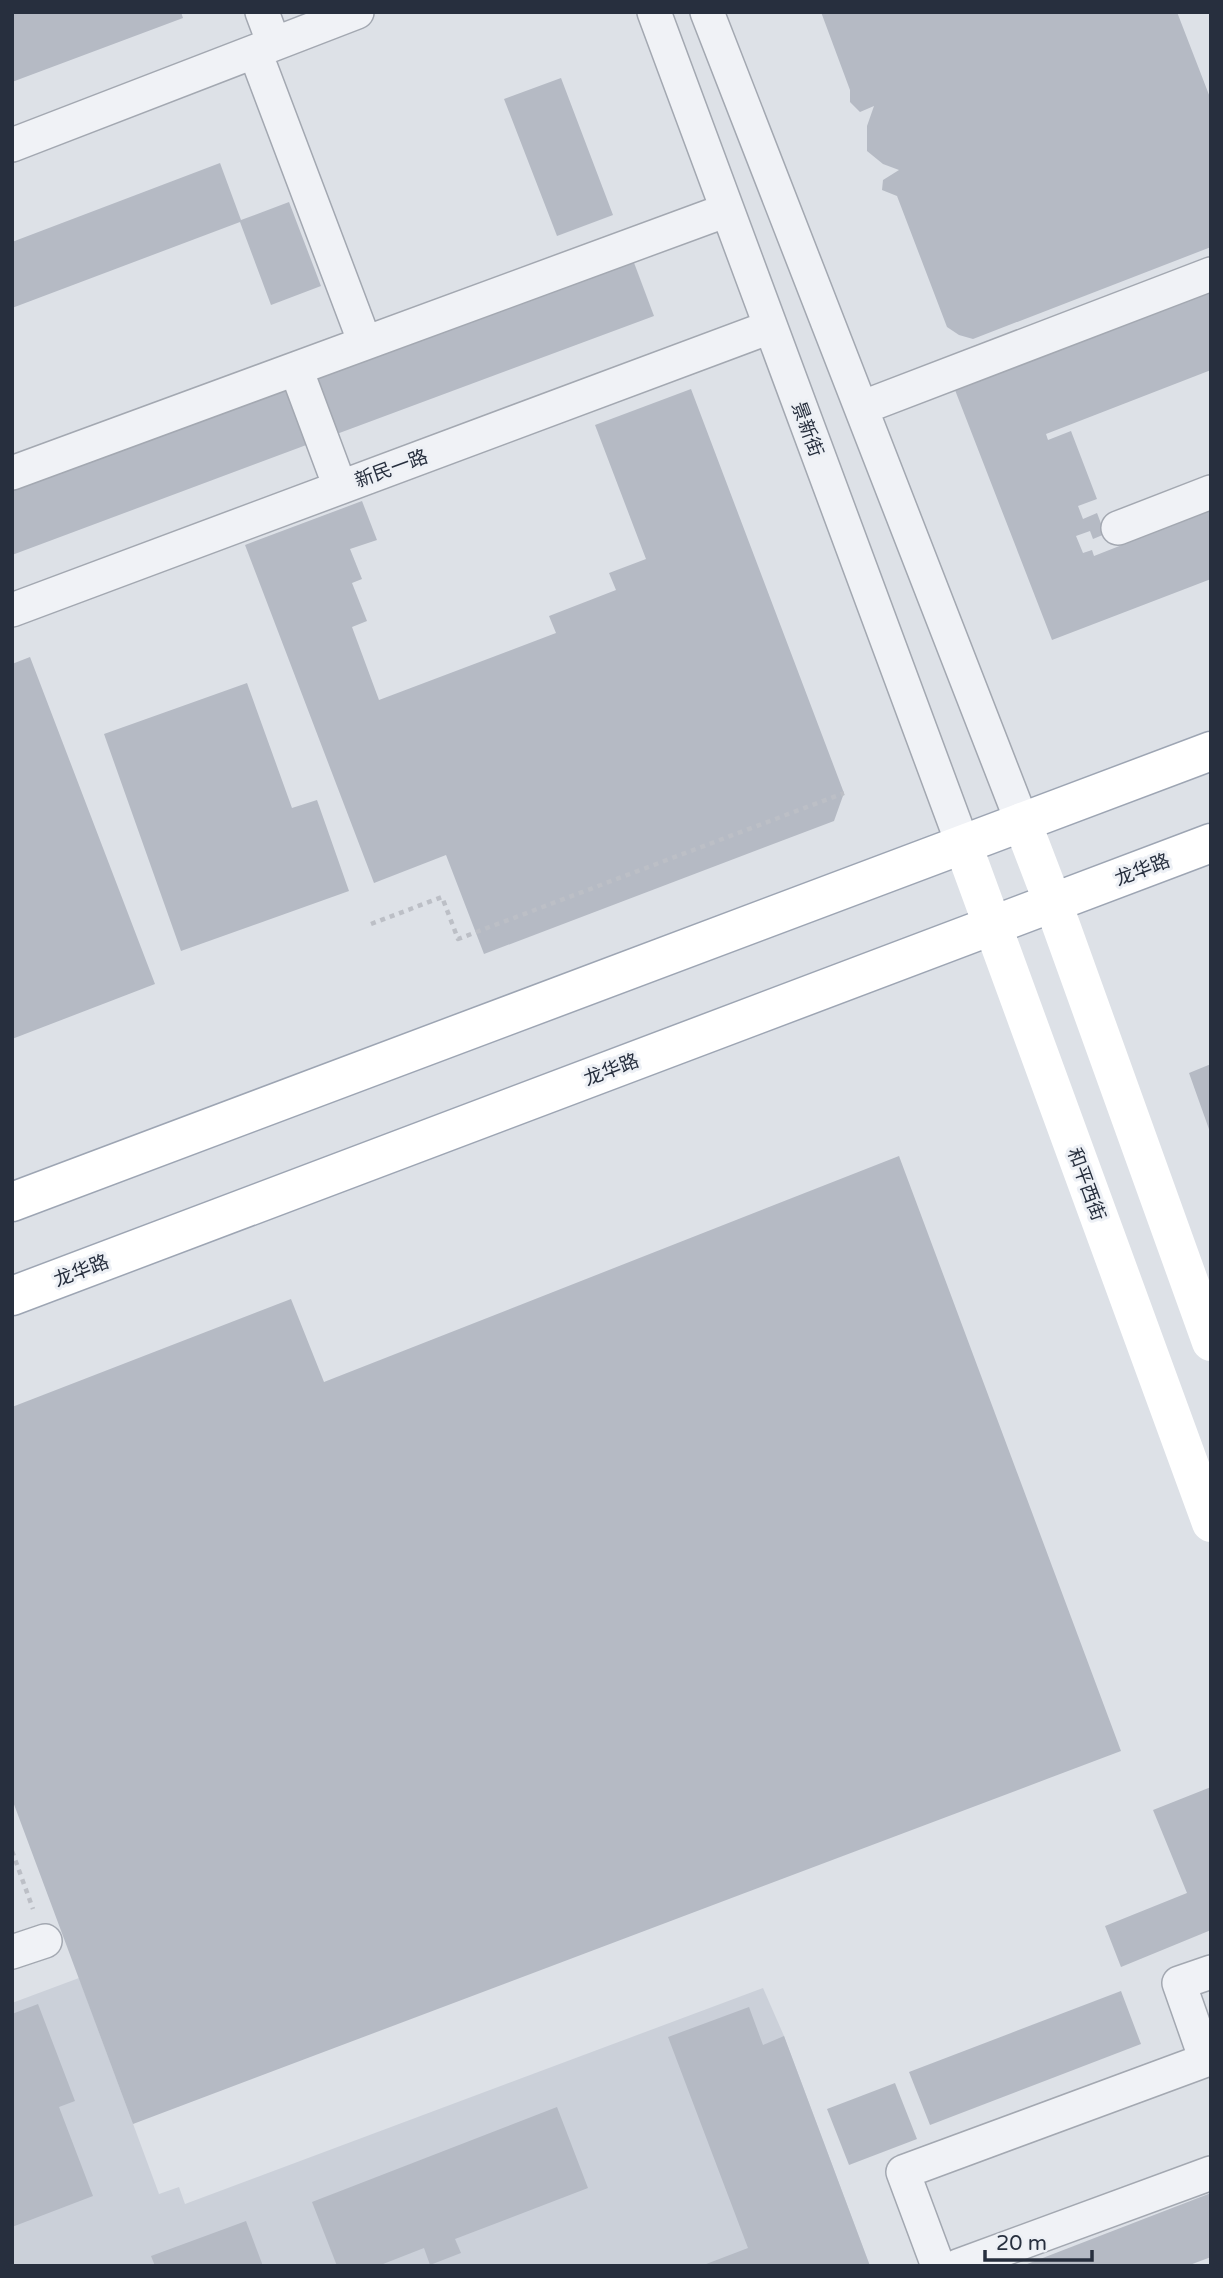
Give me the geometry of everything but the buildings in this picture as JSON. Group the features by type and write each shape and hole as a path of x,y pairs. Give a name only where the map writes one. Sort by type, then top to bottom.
{"main road":[{"path":"12,1202 1211,751"},
{"path":"1022,822 1211,1342"},
{"name":"龙华路","path":"12,1296 1211,843"},
{"name":"和平西街","path":"963,845 1211,1523"}],"street":[{"path":"262,12 265,48 365,344"},
{"path":"12,145 357,12"},
{"name":"景新街","path":"654,12 963,845"},
{"path":"707,12 1022,822"},
{"path":"12,473 727,210"},
{"path":"861,408 1211,274"},
{"name":"新民一路","path":"12,610 771,327"},
{"path":"296,369 340,487"},
{"path":"1118,528 1211,492"},
{"path":"12,1952 45,1941"},
{"path":"938,2266 904,2172 1209,2066 1179,1983 1211,1972"},
{"path":"958,2266 1211,2173"}],"path":[{"path":"371,924 442,897 458,939 844,793"},
{"path":"12,1851 45,1941"}],"shaded area":[{"path":"79,1978 159,2194 179,2187 185,2204 763,1988 784,2036 870,2266 12,2266 12,2003"}]}
